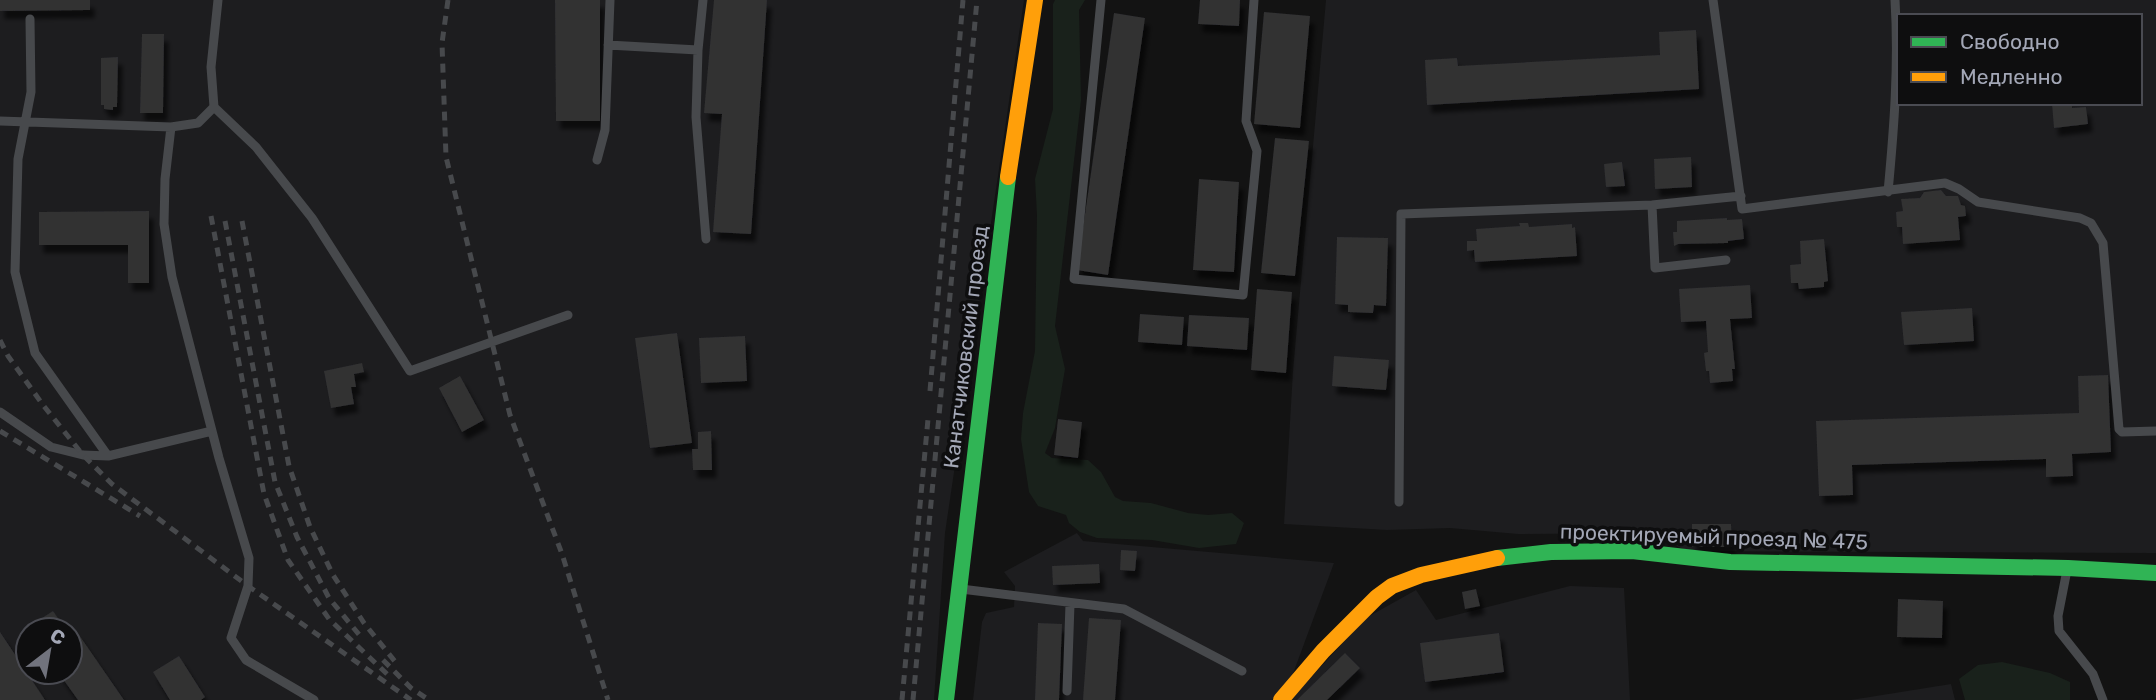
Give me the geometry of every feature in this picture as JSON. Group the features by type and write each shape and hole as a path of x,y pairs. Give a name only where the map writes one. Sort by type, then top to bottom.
{"street":[{"name":"Канатчиковский проезд","path":"946,700 1013,142 1035,0"},
{"name":"проектируемый проезд № 475","path":"1281,700 1323,651 1377,597 1392,586 1421,575 1504,556 1550,552 1632,551 1730,562 2068,568 2156,573"}],"lane":[{"path":"218,0 211,67 214,107 256,146 312,218 410,371 568,316"},
{"path":"597,160 606,130 610,0"},
{"path":"703,0 696,117 706,239"},
{"path":"1101,0 1074,279 1243,295 1257,150 1246,121 1254,0"},
{"path":"1713,0 1742,209 1945,184 1959,189 1978,202 2080,218 2091,223 2103,243 2119,429 2122,432 2156,431"},
{"path":"1888,192 1895,118 1895,0"},
{"path":"30,19 31,92 18,159 15,271 35,353 108,456"},
{"path":"608,45 698,50"},
{"path":"0,121 171,127 198,123 214,107"},
{"path":"171,127 165,179 164,225 172,277 212,431 249,558 248,586 231,638 246,660 314,700"},
{"path":"1399,502 1401,214 1652,205 1741,196"},
{"path":"1652,205 1655,268 1726,260"},
{"path":"0,412 51,447 83,455 108,456 212,431"},
{"path":"2068,568 2058,616 2059,631 2093,674 2104,700"},
{"path":"959,588 1124,609 1242,671"},
{"path":"1067,691 1070,604"}],"shaded area":[{"path":"0,0 1024,0 945,533 934,700 0,700"},
{"path":"1055,0 1085,0 1079,10 1081,100 1055,326 1065,369 1055,428 1045,453 1052,458 1088,460 1101,472 1115,497 1123,501 1151,503 1188,513 1232,513 1244,523 1236,544 1199,548 1152,540 1097,538 1080,532 1069,523 1066,515 1038,506 1029,492 1021,439 1023,413 1035,351 1035,179 1053,109"},
{"path":"1326,0 2156,0 2156,553 1688,551 1647,533 1518,534 1450,528 1387,530 1284,524 1293,371"},
{"path":"1077,533 1083,541 1334,563 1291,679 1272,700 973,700 982,622 986,613 1014,607 1015,586 1004,572"},
{"path":"1570,586 1624,588 1630,700 1290,700 1366,618 1416,590 1436,620"},
{"path":"2002,662 2050,673 2070,682 2070,700 1965,700 1959,679 1978,665"},
{"path":"1951,684 1955,700 1851,700"}],"building":[{"path":"0,0 90,0 90,10 0,11"},
{"path":"555,0 600,0 600,121 556,121"},
{"path":"714,0 767,0 751,234 713,232 722,114 704,113"},
{"path":"1200,0 1240,0 1239,26 1198,24"},
{"path":"1264,12 1310,16 1300,128 1254,124"},
{"path":"1114,13 1145,18 1108,275 1077,270"},
{"path":"1696,30 1699,89 1427,105 1425,60 1457,58 1458,66 1660,55 1659,32"},
{"path":"142,34 164,34 163,113 140,113"},
{"path":"118,57 117,107 113,107 113,110 104,109 104,105 101,105 101,58"},
{"path":"2052,105 2086,107 2088,124 2054,128"},
{"path":"1275,138 1309,141 1295,276 1261,273"},
{"path":"1691,157 1692,187 1655,189 1654,159"},
{"path":"1622,162 1625,186 1606,187 1604,164"},
{"path":"1199,179 1239,182 1234,272 1193,270"},
{"path":"1941,190 1946,196 1958,196 1961,205 1965,206 1966,216 1958,217 1960,240 1903,244 1902,227 1897,227 1896,212 1903,211 1901,199 1920,198 1924,192"},
{"path":"149,211 149,283 128,283 128,245 39,245 39,212"},
{"path":"1742,219 1744,239 1728,243 1674,246 1673,232 1677,232 1677,221"},
{"path":"1519,223 1528,223 1529,227 1572,224 1572,228 1575,227 1577,256 1475,262 1474,250 1467,251 1467,241 1477,241 1476,229 1520,226"},
{"path":"1337,237 1388,238 1386,306 1374,305 1373,313 1348,312 1348,305 1335,304"},
{"path":"1824,239 1828,281 1824,282 1824,287 1799,289 1798,283 1791,283 1790,265 1801,264 1800,241"},
{"path":"1750,285 1752,318 1730,319 1735,369 1732,369 1733,381 1710,383 1704,353 1708,352 1706,321 1681,322 1679,289"},
{"path":"1257,289 1292,292 1286,373 1251,370"},
{"path":"1972,308 1974,341 1904,345 1901,312"},
{"path":"1140,314 1184,317 1182,345 1138,342"},
{"path":"1189,315 1249,318 1247,350 1187,346"},
{"path":"677,333 692,443 650,448 635,338"},
{"path":"745,336 747,381 701,383 699,338"},
{"path":"1334,356 1389,360 1386,390 1332,386"},
{"path":"362,363 364,372 354,374 356,387 351,387 354,404 331,408 324,371"},
{"path":"2108,375 2111,452 2072,454 2073,476 2046,477 2046,459 1852,465 1853,495 1819,496 1816,421 2079,413 2078,376"},
{"path":"460,376 484,420 462,432 439,388"},
{"path":"1058,419 1082,422 1078,458 1054,455"},
{"path":"711,431 712,470 693,470 692,449 698,449 698,432"},
{"path":"1692,524 1731,524 1732,547 1692,547"},
{"path":"1121,550 1137,551 1135,571 1120,570"},
{"path":"1099,564 1100,583 1053,585 1052,566"},
{"path":"1476,589 1480,606 1465,609 1462,592"},
{"path":"1898,599 1943,601 1942,638 1897,637"},
{"path":"1089,618 1121,620 1115,700 1083,700"},
{"path":"1038,623 1062,624 1059,700 1035,700"},
{"path":"0,632 14,653 14,686 36,686 45,700 0,700"},
{"path":"1499,633 1504,672 1425,682 1420,643"},
{"path":"84,642 124,700 78,700 68,686 84,686"},
{"path":"1345,653 1360,668 1327,700 1297,700"},
{"path":"179,656 205,697 201,700 170,700 153,672"}],"railway":[{"path":"448,0 442,43 446,157 510,415 562,554 608,700"},
{"path":"930,391 963,0"},
{"path":"913,700 977,0"},
{"path":"211,216 264,494 288,560 329,619 387,674"},
{"path":"225,221 275,482 297,537 329,598 361,637"},
{"path":"242,221 289,466 310,527 333,575 364,623 397,664"},
{"path":"0,340 8,356 43,405 83,455 112,484 248,586 411,700"},
{"path":"902,700 928,419"},
{"path":"0,431 140,516"},
{"path":"383,660 411,688 429,700"}],"traffic: fast":[{"path":"946,700 1008,177"},
{"path":"1497,558 1551,552 1632,551 1730,562 2068,568 2156,573"}],"traffic: slow":[{"path":"1008,177 1035,0"},
{"path":"1281,700 1323,651 1377,597 1392,586 1421,575 1497,558"}]}
